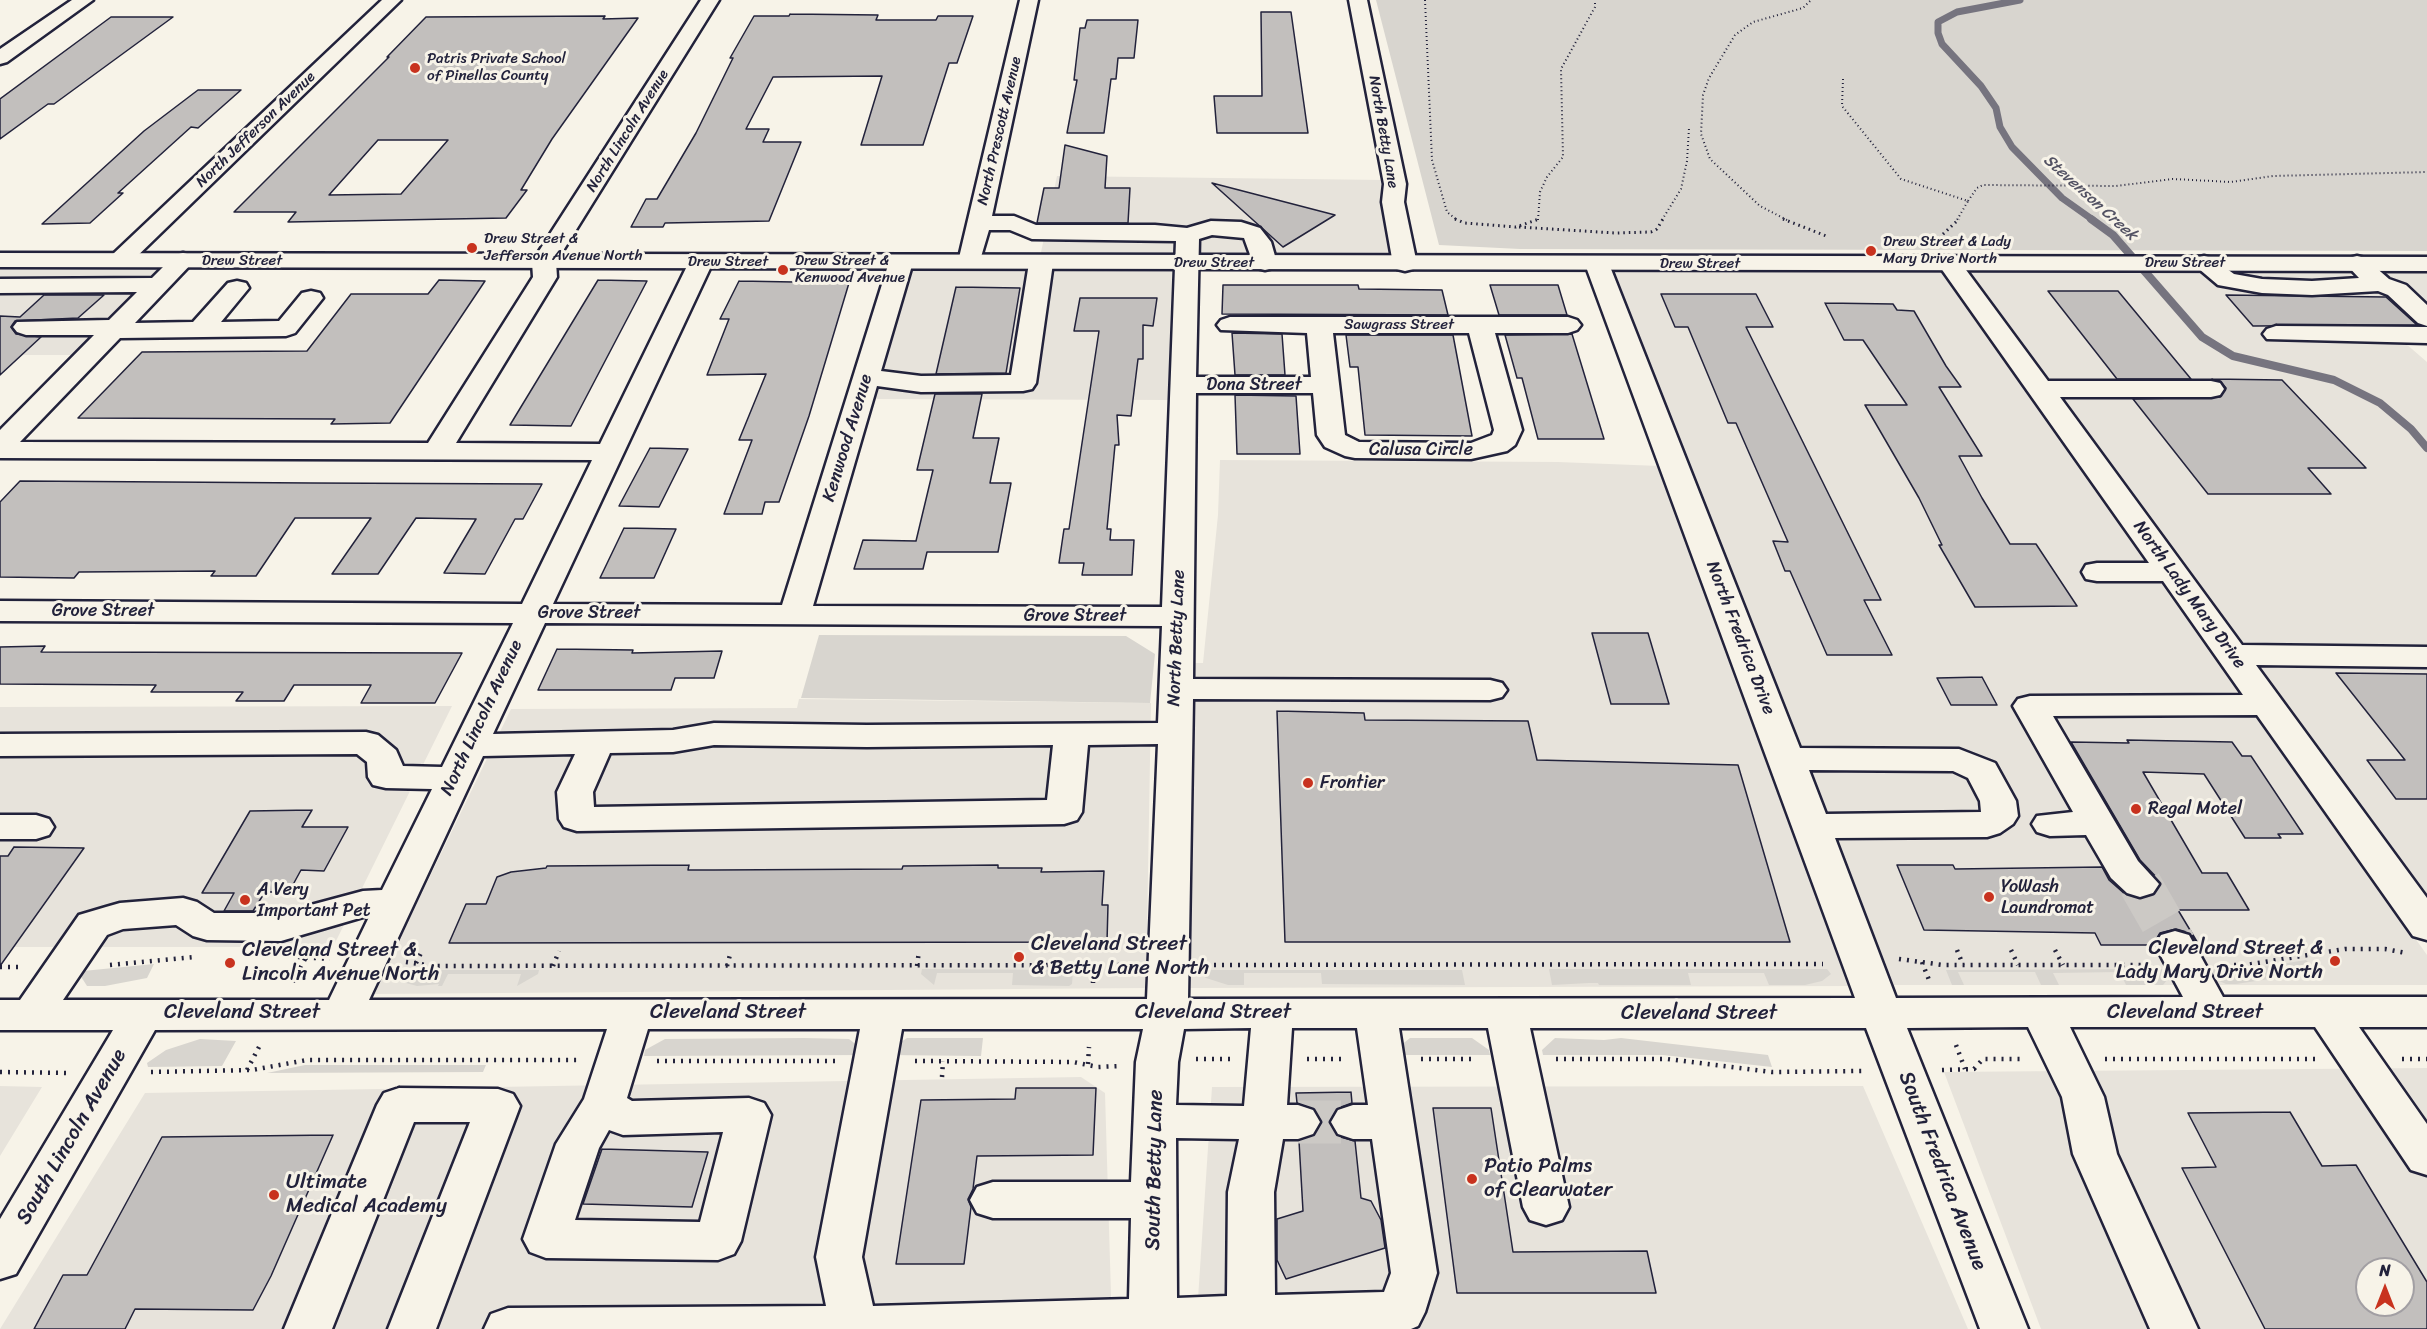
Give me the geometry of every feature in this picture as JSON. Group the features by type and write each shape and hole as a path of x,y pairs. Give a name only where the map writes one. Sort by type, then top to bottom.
{"street":[{"path":"0,58 84,0"},
{"name":"North Jefferson Avenue","path":"120,260 392,0"},
{"name":"North Lincoln Avenue","path":"437,451 545,277 544,262 710,0"},
{"name":"North Prescott Avenue","path":"970,262 1029,0"},
{"name":"North Betty Lane","path":"1358,0 1395,184 1393,202 1405,264"},
{"path":"979,223 1014,223 1032,232 1155,232 1187,249 1211,228 1241,230 1252,233 1259,242 1265,263"},
{"name":"Drew Street","path":"0,260 1041,263 1187,249 1265,263 1597,264 1941,253 2050,263 2427,264"},
{"name":"North Betty Lane","path":"1167,1012 1171,935 1187,249"},
{"name":"North Lady Mary Drive","path":"1941,253 2232,656 2421,909"},
{"path":"0,448 183,260"},
{"name":"North Lincoln Avenue","path":"343,1012 701,262"},
{"name":"Kenwood Avenue","path":"795,614 901,262"},
{"path":"867,377 921,384 1023,383 1041,263"},
{"path":"2194,263 2227,280 2262,286 2312,288 2380,284 2397,290 2427,318"},
{"path":"2357,263 2380,284"},
{"name":"North Fredrica Drive","path":"1597,264 1787,759 1881,1013"},
{"path":"0,285 158,285"},
{"path":"201,329 237,288"},
{"path":"26,327 286,328 310,298"},
{"name":"Sawgrass Street","path":"1230,325 1568,325"},
{"name":"Calusa Circle","path":"1319,325 1331,435 1343,446 1368,451 1487,449 1505,439 1508,430 1480,325"},
{"path":"2276,334 2427,335"},
{"name":"Dona Street","path":"1183,385 1326,385"},
{"path":"2040,389 2211,388"},
{"path":"0,448 610,452"},
{"path":"2097,572 2172,572"},
{"name":"Grove Street","path":"0,611 1178,616"},
{"path":"2232,656 2427,657"},
{"path":"1176,689 1490,690"},
{"path":"2140,884 2124,868 2030,706 2270,705"},
{"path":"470,745 673,741 714,734 1175,733"},
{"path":"598,742 575,792 577,819 1064,812 1072,734"},
{"path":"0,745 366,743 384,758 386,777 454,778"},
{"path":"1787,759 1959,760 1982,771 1998,801 2000,816 1987,825 1812,826"},
{"path":"2050,824 2098,823"},
{"path":"0,827 36,826"},
{"path":"16,1015 93,925 120,916 183,911 207,926 281,927 363,904 394,903"},
{"path":"2175,945 2211,1012"},
{"name":"Cleveland Street","path":"16,1015 343,1012 1376,1014 2427,1012"},
{"name":"South Betty Lane","path":"1154,1323 1154,1121 1157,1062 1167,1012"},
{"path":"2326,1012 2427,1158"},
{"name":"South Lincoln Avenue","path":"0,1260 144,1013"},
{"path":"604,1103 623,1118 749,1115 718,1240 546,1239 578,1144 604,1103 633,1013"},
{"path":"854,1327 839,1257 884,1013"},
{"path":"1251,1316 1251,1192 1281,1123 1270,1059 1273,1013"},
{"name":"South Fredrica Avenue","path":"1881,1013 2004,1329"},
{"path":"2042,1013 2083,1097 2095,1154 2174,1329"},
{"path":"508,1329 1154,1323 1251,1316 1401,1312 1414,1273 1372,1122 1382,1059 1376,1014"},
{"path":"1506,1014 1546,1207"},
{"path":"308,1329 399,1105 498,1106 412,1329"},
{"path":"1154,1121 1281,1123"},
{"path":"993,1200 1154,1200"}],"path":[{"path":"1425,0 1431,160 1447,212 1456,220 1466,223 1615,233 1651,232 1657,229 1681,189 1687,161 1689,128"},
{"path":"1516,226 1539,220 1540,192 1547,177 1563,158 1561,69 1595,7 1595,0"},
{"path":"1811,0 1803,8 1754,22 1735,35 1709,78 1702,95 1701,134 1710,159 1760,206 1781,218 1831,238"},
{"path":"1843,79 1842,106 1901,179 1968,201"},
{"path":"1941,253 1939,238 1962,216 1968,201 1977,188 1983,185 2133,185 2173,178 2231,182 2273,176 2427,172"},
{"path":"2345,949 2385,949"},
{"path":"1957,950 1964,965"},
{"path":"2011,950 2018,965"},
{"path":"2055,950 2063,965"},
{"path":"416,963 422,951"},
{"path":"553,966 559,951"},
{"path":"727,966 731,951"},
{"path":"917,966 919,951"},
{"path":"0,1072 252,1070 307,1060 1073,1062 1098,1067 1157,1062 1270,1059 1667,1059 1772,1072 1974,1069 1983,1059 2427,1059"},
{"path":"942,1077 943,1061"}],"shaded area":[{"path":"1376,0 2427,0 2427,251 1520,249 1439,245"},
{"path":"1057,176 1383,180 1381,202 1391,257 1040,257"},
{"path":"0,266 164,267 75,355 0,355"},
{"path":"912,269 1172,269 1168,400 875,399"},
{"path":"1612,270 1941,271 2427,955 2427,985 1894,985"},
{"path":"1967,270 2427,270 2427,342 2405,343 2427,362 2427,897"},
{"path":"1220,460 1558,462 1659,466 1851,986 1190,988 1194,663 1203,663 1218,515"},
{"path":"819,635 1126,636 1155,654 1150,703 801,698"},
{"path":"799,699 1151,703 1146,988 373,994 511,709 797,708"},
{"path":"452,706 333,947 0,947 0,707"},
{"path":"2306,960 2317,972 2236,984 2226,984 2204,974 2201,969 2250,969"},
{"path":"154,964 147,978 105,986 87,986 80,975 83,971"},
{"path":"922,969 1073,971 1072,984 1069,986 1012,985 1013,973 937,973 934,985 921,974"},
{"path":"1549,969 1827,969 1831,974 1822,981 1805,985 1769,985 1764,973 1688,973 1691,985 1599,985 1589,983 1552,985"},
{"path":"2169,969 2172,974 2163,985 2126,985 2120,972 2053,973 2059,985 2041,985 2035,972 1958,972 1964,985 1952,985 1946,970"},
{"path":"398,970 539,970 538,974 517,986 521,974 448,974 442,986 438,986 439,984 417,986 406,983 395,975"},
{"path":"1201,970 1462,970 1465,985 1322,984 1321,973 1244,973 1244,985 1228,985 1206,978 1199,973"},
{"path":"907,1038 983,1038 981,1056 888,1055 889,1050"},
{"path":"1410,1038 1472,1038 1489,1050 1490,1055 1396,1055 1395,1050"},
{"path":"1555,1038 1604,1040 1621,1038 1768,1055 1772,1067 1663,1055 1543,1055 1542,1050"},
{"path":"200,1039 236,1041 222,1066 148,1067 147,1063 166,1050"},
{"path":"665,1039 849,1039 863,1050 862,1055 644,1056 645,1050"},
{"path":"305,1065 486,1065 483,1072 267,1073"},
{"path":"2427,1068 2427,1329 2041,1329 1944,1072"},
{"path":"1081,1077 1105,1093 1112,1329 0,1329 145,1093"},
{"path":"0,1086 42,1087 0,1156"},
{"path":"1863,1086 1968,1329 1196,1329 1212,1087"}],"building":[{"path":"1261,12 1291,12 1308,133 1217,133 1214,96 1262,96"},
{"path":"790,14 878,15 876,20 936,20 938,16 973,16 957,63 949,63 923,145 861,145 882,76 773,77 746,129 769,129 763,142 801,142 769,221 665,223 663,227 631,227 646,199 657,199 696,133 733,58 730,58 754,16 789,16"},
{"path":"605,16 603,19 638,18 552,139 521,190 527,190 506,218 288,222 296,212 234,212 389,57 387,57 426,17","holes":["378,140 448,140 401,194 329,195"]},
{"path":"111,17 173,17 54,104 48,104 0,139 0,99"},
{"path":"1087,20 1138,20 1134,58 1118,58 1116,79 1111,79 1104,133 1067,133 1077,80 1074,80 1080,28 1085,28"},
{"path":"198,90 241,90 198,128 191,127 118,193 123,193 90,223 42,224 144,131"},
{"path":"1065,145 1107,156 1105,188 1130,188 1128,223 1037,223 1044,188 1059,188"},
{"path":"1212,183 1335,215 1283,247"},
{"path":"439,280 485,281 390,423 331,424 335,419 78,418 142,352 307,351 351,294 428,294"},
{"path":"598,280 647,281 571,426 510,425"},
{"path":"739,281 849,283 809,416 779,502 765,502 762,514 724,514 752,440 739,440 766,374 707,375 729,319 720,319"},
{"path":"1223,285 1358,285 1359,289 1442,290 1448,315 1222,314"},
{"path":"1490,285 1558,285 1567,315 1499,315"},
{"path":"956,287 1020,288 1006,373 936,374"},
{"path":"2048,291 2118,291 2191,379 2117,379"},
{"path":"1661,294 1756,294 1773,327 1746,327 1881,600 1864,600 1892,655 1827,655 1790,571 1785,571 1773,541 1788,542 1736,423 1728,423 1688,327 1675,327"},
{"path":"44,295 104,295 78,318 15,321 11,327 16,334 41,337 0,375 0,316 20,317"},
{"path":"2226,295 2386,297 2417,325 2253,326"},
{"path":"1080,298 1157,298 1153,326 1143,325 1143,359 1138,359 1131,416 1117,415 1119,445 1115,445 1107,529 1111,529 1110,540 1134,540 1132,575 1082,575 1084,563 1059,563 1064,529 1069,529 1099,331 1074,331"},
{"path":"1825,303 1893,304 1897,310 1914,311 1961,387 1939,387 1982,456 1959,456 1982,498 2010,544 2036,544 2077,606 1975,607 1939,545 1942,545 1919,498 1865,405 1907,405 1863,340 1844,340"},
{"path":"1232,333 1282,334 1285,375 1235,375"},
{"path":"1572,334 1604,439 1538,439 1522,378 1517,378 1505,335"},
{"path":"1346,335 1453,335 1472,436 1365,435 1358,367 1350,367"},
{"path":"2212,379 2282,380 2366,468 2308,468 2331,494 2208,494 2133,399 2220,397 2226,388 2220,381"},
{"path":"935,394 982,394 973,438 999,438 990,483 1011,483 998,552 927,552 923,569 854,569 863,540 916,541 933,470 917,470"},
{"path":"1235,395 1296,396 1300,454 1237,454"},
{"path":"650,448 688,449 659,507 619,506"},
{"path":"20,481 542,484 523,519 515,519 485,574 444,573 476,519 416,518 378,574 332,574 371,518 295,518 256,576 211,576 215,571 79,572 74,578 0,577 0,502"},
{"path":"624,528 676,529 654,578 600,578"},
{"path":"1592,633 1648,633 1669,704 1611,704"},
{"path":"45,646 41,652 462,653 435,703 361,703 371,685 294,685 284,701 236,701 243,692 151,692 156,685 0,684 0,647"},
{"path":"557,649 633,650 632,653 722,651 714,678 675,678 671,690 538,690"},
{"path":"2336,673 2427,674 2427,799 2396,799 2367,760 2405,760"},
{"path":"1982,677 1997,705 1951,705 1937,678"},
{"path":"1277,711 1364,713 1365,720 1528,721 1537,760 1738,765 1790,942 1285,942"},
{"path":"2127,740 2232,742 2242,756 2251,756 2303,834 2278,834 2281,838 2245,838 2204,774 2143,772 2202,873 2227,873 2249,910 2178,910 2199,945 2190,933 2176,929 2160,933 2153,945 2101,945 2095,933 1924,930 1897,865 1953,865 1955,869 2102,867 2109,880 2126,895 2141,899 2155,894 2161,882 2140,860 2071,742 2129,743"},
{"path":"312,810 302,827 348,827 324,871 301,870 289,892 265,892 253,911 224,911 234,893 202,893 250,811"},
{"path":"14,847 84,848 0,966 0,856 8,856"},
{"path":"689,865 688,870 902,869 903,866 998,865 998,868 1042,868 1041,872 1104,871 1102,905 1108,905 1107,942 449,943 466,904 486,904 497,877 511,872 546,868 547,866"},
{"path":"1016,1088 1096,1088 1093,1155 977,1156 973,1189 968,1199 971,1207 964,1264 896,1264 921,1100 1015,1099"},
{"path":"1351,1092 1352,1103 1336,1109 1329,1123 1337,1136 1355,1141 1361,1198 1371,1201 1381,1220 1385,1248 1286,1279 1277,1260 1277,1219 1303,1211 1299,1141 1314,1136 1322,1123 1315,1109 1297,1103 1296,1093"},
{"name":"Patio Palms of Clearwater","path":"1433,1108 1491,1108 1513,1252 1647,1251 1656,1293 1457,1293"},
{"path":"2290,1112 2322,1166 2356,1165 2412,1257 2355,1257 2355,1317 2415,1317 2415,1262 2427,1282 2427,1329 2265,1329 2182,1168 2216,1167 2188,1113"},
{"path":"333,1135 271,1276 253,1310 135,1309 125,1329 34,1329 63,1275 87,1275 162,1137"},
{"path":"602,1149 708,1152 692,1207 583,1204"}],"waterway":[{"name":"Stevenson Creek","path":"2020,0 1957,12 1938,22 1938,33 1942,44 1981,86 1996,108 2000,127 2012,147 2062,198 2093,220"},
{"name":"Stevenson Creek","path":"2091,219 2113,235 2202,337 2233,356 2334,380 2380,403 2411,429 2427,448"}],"tunnel":[{"path":"2140,884 2175,945"},
{"path":"1298,1122 1353,1122"}],"place":[{"name":"Patris Private School of Pinellas County","path":"415,68"},
{"name":"Drew Street & Jefferson Avenue North","path":"472,248"},
{"name":"Drew Street & Lady Mary Drive North","path":"1871,251"},
{"name":"Drew Street & Kenwood Avenue","path":"783,270"},
{"name":"Frontier","path":"1308,783"},
{"name":"Regal Motel","path":"2136,809"},
{"name":"YoWash Laundromat","path":"1989,897"},
{"name":"A Very Important Pet","path":"245,900"},
{"name":"Cleveland Street & Betty Lane North","path":"1019,957"},
{"name":"Cleveland Street & Lady Mary Drive North","path":"2335,961"},
{"name":"Cleveland Street & Lincoln Avenue North","path":"230,963"},
{"name":"Patio Palms of Clearwater","path":"1472,1179"},
{"name":"Ultimate Medical Academy","path":"274,1195"}]}
